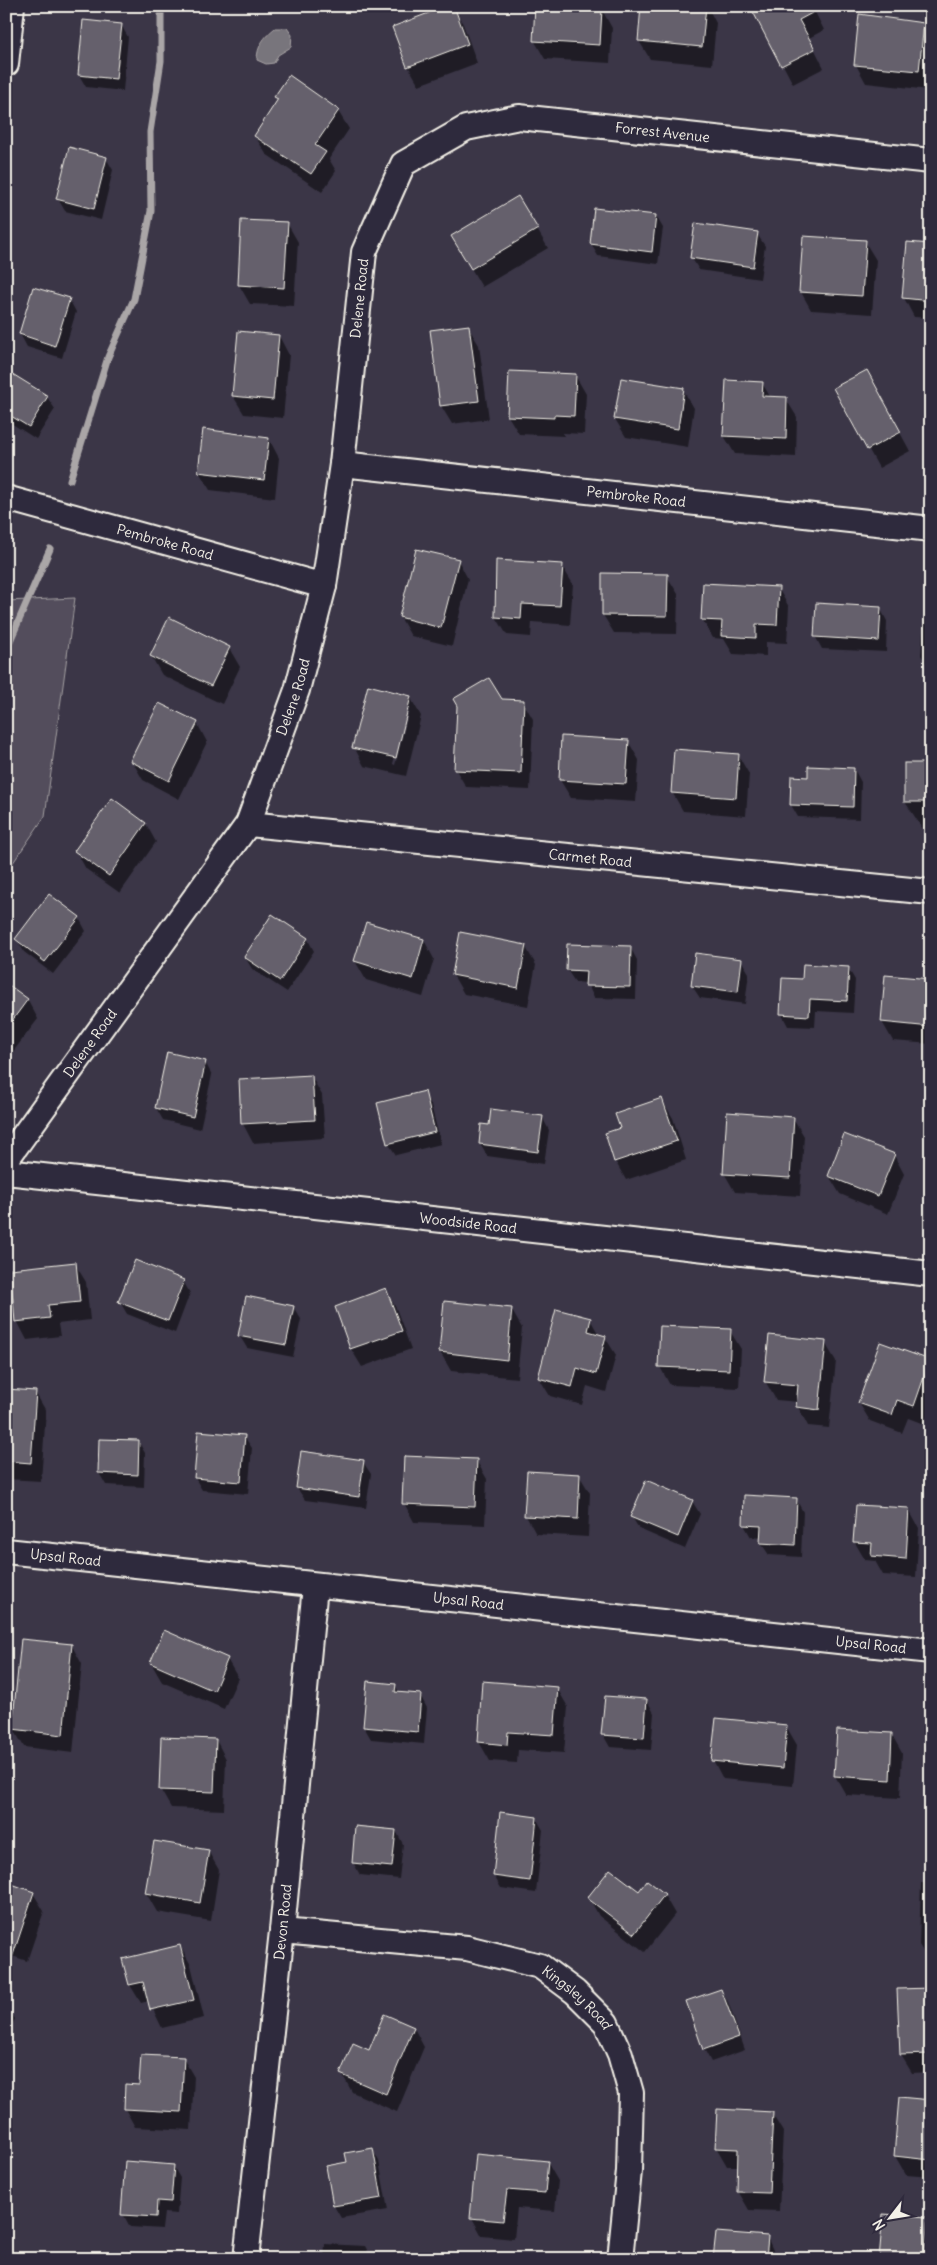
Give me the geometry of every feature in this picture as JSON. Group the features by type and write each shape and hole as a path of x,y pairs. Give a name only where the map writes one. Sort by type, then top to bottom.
{"street":[{"path":"6,64 12,6"},
{"name":"Forrest Avenue","path":"403,164 466,128 519,117 931,161"},
{"name":"Delene Road","path":"6,1160 248,824 297,690 324,586 342,464 364,252 403,164"},
{"name":"Pembroke Road","path":"342,464 931,529"},
{"name":"Pembroke Road","path":"6,498 324,586"},
{"name":"Carmet Road","path":"248,824 931,892"},
{"name":"Woodside Road","path":"6,1172 931,1274"},
{"name":"Upsal Road","path":"6,1551 315,1586 931,1651"},
{"name":"Devon Road","path":"246,2259 282,1931 315,1586"},
{"name":"Kingsley Road","path":"282,1931 466,1948 540,1966 575,1992 606,2023 620,2054 631,2093 629,2171 620,2259"}],"shaded area":[{"path":"275,28 287,28 292,35 291,47 278,55 274,63 266,64 257,60 258,50 264,38"},
{"path":"75,598 45,816 6,873 6,601"}],"building":[{"path":"447,6 454,6 468,44 407,67 392,27"},
{"path":"535,6 602,9 600,45 533,41"},
{"path":"641,6 706,6 702,47 638,41"},
{"path":"750,6 825,6 799,20 815,49 781,66"},
{"path":"859,14 924,23 919,71 854,65"},
{"path":"83,20 122,24 116,79 78,75"},
{"path":"289,75 339,110 315,145 326,152 311,174 254,136 278,99 274,97"},
{"path":"69,147 107,157 94,209 56,199"},
{"path":"518,196 538,229 471,269 451,236"},
{"path":"594,208 656,215 652,252 590,244"},
{"path":"241,220 288,222 284,288 238,285"},
{"path":"695,223 758,232 753,267 690,258"},
{"path":"803,236 866,240 862,296 799,292"},
{"path":"907,242 931,244 931,301 902,298"},
{"path":"33,287 70,298 55,346 19,334"},
{"path":"469,325 479,401 440,406 430,330"},
{"path":"238,331 279,335 273,400 232,396"},
{"path":"6,370 48,396 29,427 6,413"},
{"path":"867,370 901,432 867,450 833,388"},
{"path":"509,371 576,374 574,416 554,415 554,418 507,416"},
{"path":"621,378 684,388 678,429 614,419"},
{"path":"726,380 763,382 762,396 787,397 786,439 723,436"},
{"path":"203,429 269,438 264,480 198,472"},
{"path":"416,549 459,559 441,628 399,617"},
{"path":"496,560 563,564 560,606 522,604 521,619 495,617"},
{"path":"602,573 668,574 667,616 602,615"},
{"path":"703,583 779,587 777,625 756,624 756,638 721,636 722,621 701,620"},
{"path":"816,603 881,607 879,641 814,637"},
{"path":"169,617 230,647 211,686 150,656"},
{"path":"489,678 502,699 524,700 521,773 454,770 457,706 453,699"},
{"path":"368,685 411,696 396,758 352,748"},
{"path":"159,703 198,722 169,781 130,761"},
{"path":"561,736 629,740 626,784 559,780"},
{"path":"674,749 739,754 736,798 671,793"},
{"path":"904,763 931,763 931,802 904,802"},
{"path":"808,766 854,768 853,807 790,805 791,776 808,777"},
{"path":"112,798 146,823 109,876 74,851"},
{"path":"49,894 80,917 45,962 15,939"},
{"path":"272,914 308,938 280,981 244,957"},
{"path":"366,922 424,939 413,979 354,961"},
{"path":"460,932 526,945 518,988 452,975"},
{"path":"567,944 631,946 630,987 585,986 586,971 566,970"},
{"path":"695,953 742,959 738,992 691,986"},
{"path":"803,964 849,967 847,1001 810,999 809,1016 780,1014 782,978 802,979"},
{"path":"885,975 931,979 931,1027 881,1022"},
{"path":"6,983 28,999 6,1029"},
{"path":"167,1052 206,1061 193,1117 155,1108"},
{"path":"312,1075 315,1120 241,1124 239,1079"},
{"path":"425,1091 435,1132 387,1144 377,1103"},
{"path":"662,1098 677,1141 614,1162 605,1133 620,1128 615,1114"},
{"path":"491,1109 543,1116 538,1152 479,1144 481,1124 489,1125"},
{"path":"727,1112 794,1117 790,1178 723,1174"},
{"path":"844,1134 895,1154 878,1196 828,1176"},
{"path":"135,1260 184,1280 168,1321 118,1302"},
{"path":"76,1262 80,1302 48,1305 50,1318 15,1322 10,1269"},
{"path":"386,1288 402,1331 350,1349 335,1307"},
{"path":"246,1296 294,1306 286,1345 238,1336"},
{"path":"444,1301 512,1308 507,1360 439,1352"},
{"path":"556,1309 591,1318 588,1331 606,1336 596,1374 577,1368 572,1387 538,1378"},
{"path":"660,1326 731,1329 729,1370 658,1367"},
{"path":"769,1335 826,1341 819,1410 796,1407 798,1385 764,1382"},
{"path":"880,1342 930,1360 914,1406 897,1400 892,1415 858,1403"},
{"path":"6,1389 36,1391 31,1463 6,1461"},
{"path":"198,1431 245,1435 241,1482 194,1478"},
{"path":"99,1439 139,1440 138,1475 98,1473"},
{"path":"301,1451 364,1460 359,1497 296,1488"},
{"path":"404,1456 477,1459 475,1507 402,1504"},
{"path":"527,1471 580,1474 578,1519 524,1516"},
{"path":"646,1480 693,1500 678,1537 630,1517"},
{"path":"744,1495 797,1498 795,1545 760,1543 761,1526 743,1525"},
{"path":"856,1505 909,1508 906,1559 871,1556 872,1543 853,1542"},
{"path":"164,1630 228,1658 214,1691 150,1663"},
{"path":"21,1639 72,1644 63,1735 12,1729"},
{"path":"367,1681 396,1684 395,1692 421,1694 418,1732 363,1727"},
{"path":"482,1681 558,1687 554,1735 508,1732 507,1745 478,1742"},
{"path":"605,1696 647,1699 644,1738 601,1735"},
{"path":"716,1718 787,1725 783,1768 711,1761"},
{"path":"837,1730 892,1733 890,1780 834,1776"},
{"path":"161,1737 216,1739 214,1792 159,1790"},
{"path":"500,1812 537,1817 530,1881 493,1876"},
{"path":"355,1826 396,1830 392,1867 352,1863"},
{"path":"154,1841 209,1850 200,1903 145,1893"},
{"path":"610,1869 639,1891 647,1880 665,1894 634,1934 587,1898"},
{"path":"6,1882 34,1892 10,1964 6,1963"},
{"path":"180,1945 194,2000 150,2010 143,1982 129,1985 122,1959"},
{"path":"931,1988 931,2054 900,2055 897,1989"},
{"path":"721,1989 739,2037 703,2050 686,2001"},
{"path":"384,2014 414,2027 386,2094 340,2074 353,2043 369,2050"},
{"path":"141,2055 184,2057 181,2112 124,2109 125,2084 139,2085"},
{"path":"899,2097 931,2100 931,2160 894,2156"},
{"path":"717,2109 773,2112 769,2193 737,2192 738,2149 715,2148"},
{"path":"373,2148 382,2198 333,2206 326,2166 347,2162 345,2153"},
{"path":"476,2154 548,2161 545,2193 507,2190 503,2221 470,2218"},
{"path":"125,2161 174,2165 171,2202 157,2201 156,2217 121,2215"},
{"path":"883,2214 928,2217 924,2259 879,2259"},
{"path":"716,2232 768,2236 766,2259 713,2259"}],"waterway":[{"path":"70,480 108,357 134,299 151,211 150,132 161,61 161,6"},
{"path":"6,650 50,549"}]}
